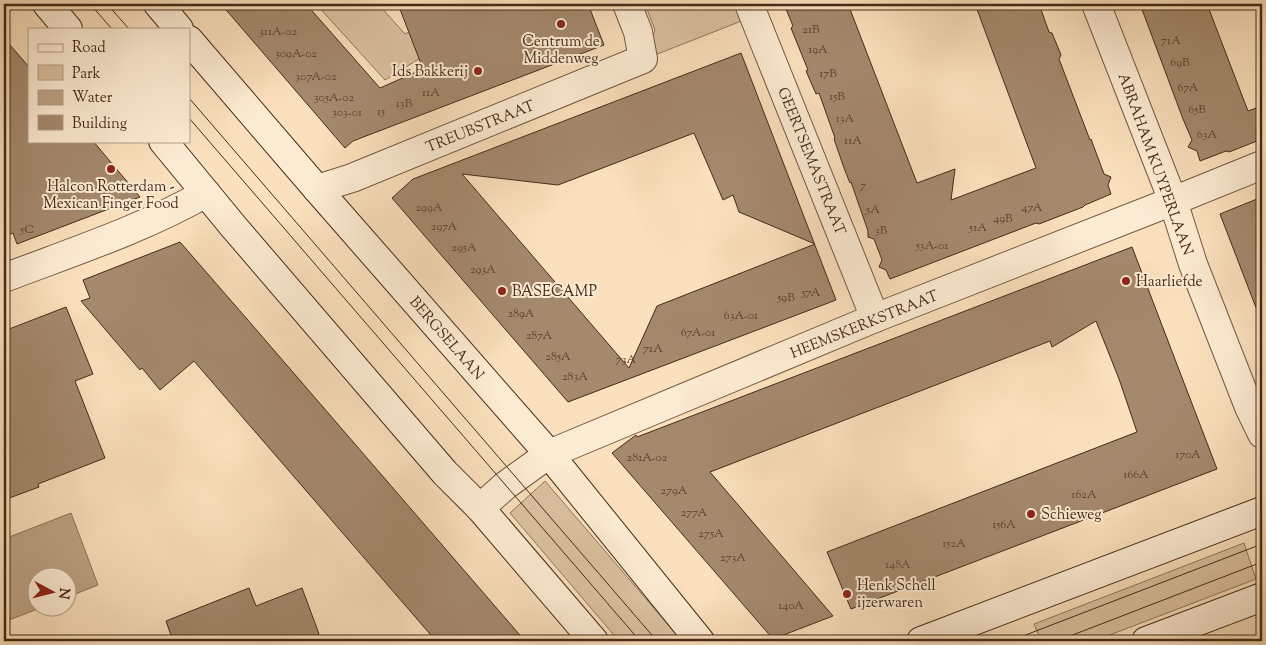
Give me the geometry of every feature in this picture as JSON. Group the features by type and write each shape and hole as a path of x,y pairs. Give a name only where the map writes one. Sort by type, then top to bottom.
{"street":[{"path":"47,4 67,28"},
{"path":"158,4 178,28"},
{"name":"TREUBSTRAAT","path":"317,189 361,174 643,59 638,32 627,4"},
{"name":"GEERTSEMASTRAAT","path":"749,4 875,318"},
{"name":"ABRAHAM KUYPERLAAN","path":"1096,4 1174,201 1193,264 1249,407 1262,434"},
{"name":"BERGSELAAN","path":"190,41 549,454 700,641"},
{"path":"164,142 239,234 445,473 480,508 594,641"},
{"name":"HEEMSKERKSTRAAT","path":"480,508 506,485 549,454 875,318 1174,201 1262,164"},
{"path":"4,278 141,225 184,206 206,193"},
{"path":"921,641 1262,511"},
{"path":"1146,641 1262,597"}],"green space":[{"path":"316,4 378,4 405,34 421,25 430,52 385,80"},
{"path":"645,4 735,4 738,12 749,18 655,55 651,41 655,30"},
{"path":"545,481 682,641 619,641 510,513"},
{"path":"1244,543 1256,579 1094,641 1041,641 1034,624"}],"water":[{"path":"71,513 98,585 78,593 78,568 28,568 28,613 4,622 4,539"}],"building":[{"path":"221,4 306,4 380,88 423,69 398,4 588,4 604,45 353,141 345,148"},
{"path":"784,4 848,4 917,183 955,169 951,200 1036,168 975,4 1039,4 1049,32 1052,33 1061,55 1059,59 1104,174 1111,177 1108,185 1111,194 1039,224 1036,223 890,279 886,270 879,267 882,260 874,239 868,237 868,231 851,182 844,168 819,93 816,94 806,71 808,70 791,28 793,26"},
{"path":"1140,4 1207,4 1248,111 1262,106 1262,139 1200,161 1197,151 1188,147 1192,140"},
{"path":"4,38 28,66 28,142 94,142 140,197 17,244 13,233 4,237"},
{"path":"741,53 814,244 739,212 733,195 723,200 694,133 558,185 462,174 629,368 657,306 815,244 836,300 568,402 392,198 413,179"},
{"path":"1262,197 1262,318 1260,318 1220,214"},
{"path":"180,242 525,641 436,641 194,361 160,390 142,368 140,370 81,301 90,298 83,280"},
{"path":"1132,247 1217,469 851,609 827,552 1137,432 1096,321 1052,347 1050,341 710,472 833,616 773,639 612,453 636,435 637,437"},
{"path":"66,307 93,374 75,381 105,458 38,484 39,487 4,500 4,331"},
{"path":"249,588 256,606 302,588 319,634 319,641 173,641 166,621"}],"tram line":[{"path":"90,4 111,28"},
{"path":"107,4 128,28"},
{"path":"190,99 657,641"},
{"path":"190,119 640,641"},
{"path":"1010,641 1262,544"},
{"path":"1057,641 1262,562"}],"place":[{"name":"Centrum de Middenweg","path":"561,24"},
{"name":"Ids Bakkerij","path":"478,71"},
{"name":"Halcon Rotterdam - Mexican Finger Food","path":"111,169"},
{"name":"Haarliefde","path":"1126,281"},
{"name":"BASECAMP","path":"502,291"},
{"name":"Schieweg","path":"1031,514"},
{"name":"Henk Schell ijzerwaren","path":"847,594"}]}
